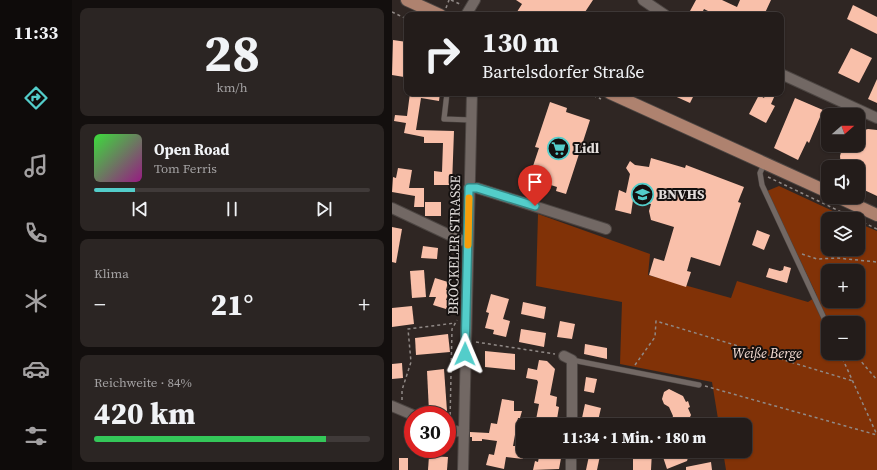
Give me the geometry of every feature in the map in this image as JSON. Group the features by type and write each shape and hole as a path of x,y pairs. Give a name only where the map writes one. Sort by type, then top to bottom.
{"main road":[{"path":"408,0 442,12"},
{"path":"617,96 821,189"},
{"path":"853,204 877,215"}],"street":[{"path":"468,12 475,0"},
{"path":"643,0 661,12"},
{"path":"784,75 877,118"},
{"name":"BROCKELER STRASSE","path":"463,470 472,96"},
{"path":"469,188 477,188 606,229"},
{"path":"392,208 460,240 468,241"},
{"path":"568,358 572,418"},
{"path":"456,429 464,432"},
{"path":"571,458 571,470"}],"lane":[{"path":"447,96 444,119 471,120"},
{"path":"764,163 760,173 762,185 823,316"},
{"path":"568,358 699,385"}],"path":[{"path":"442,12 450,0 460,4"},
{"path":"392,12 404,18"},
{"path":"865,223 877,229"},
{"path":"793,252 817,259 837,258 877,262"},
{"path":"450,406 452,329 456,323 457,316"},
{"path":"630,372 655,337 656,321 853,381"},
{"path":"395,408 411,362 408,329 456,323"},
{"path":"466,340 568,358"},
{"path":"843,360 877,435"},
{"path":"860,360 877,380"},
{"path":"699,385 877,435"}],"green space":[{"name":"Weiße Berge","path":"779,186 835,212 821,212 821,256 865,256 865,226 877,231 877,470 726,470 724,458 752,458 752,418 718,418 712,382 620,364 622,302 536,286 538,214 650,254 648,275 731,298 737,281 808,302 817,296 767,191"}],"building":[{"path":"516,0 593,0 585,12 517,12 522,4"},
{"path":"696,0 722,0 737,7 740,0 771,0 765,12 710,12 704,9 702,12 690,11"},
{"path":"853,5 877,17 877,34 847,19"},
{"path":"393,40 404,42 404,77 392,75"},
{"path":"851,48 872,58 859,83 838,73"},
{"path":"877,79 877,103 868,99"},
{"path":"410,96 440,96 439,101 421,98 416,130 454,131 452,185 434,185 434,171 442,172 443,143 424,143 424,137 404,133 406,123 394,121 395,115 407,116"},
{"path":"675,96 694,96 690,103"},
{"path":"758,96 764,98 765,96 775,96 771,104 775,106 766,123 749,114"},
{"path":"795,98 821,109 821,115 809,143 807,141 798,160 774,148"},
{"name":"Lidl","path":"550,102 567,108 566,112 590,120 566,194 556,191 557,187 529,178 539,148 535,147"},
{"path":"865,130 877,130 877,196 865,190 865,160 840,160 841,152 865,152"},
{"path":"651,158 685,168 686,165 744,187 738,202 741,203 720,266 691,257 687,271 691,272 686,287 649,275 654,258 664,261 674,227 651,220 649,211 651,204 633,200 631,214 615,210 619,190 626,193 630,174 626,168 630,161 635,165 649,167"},
{"path":"398,168 412,170 409,188 424,188 424,207 414,207 415,196 392,192 393,177 396,178"},
{"path":"425,202 441,202 441,216 425,216"},
{"path":"392,227 402,229 396,263 392,262"},
{"path":"757,230 770,235 764,250 752,245"},
{"path":"423,246 438,248 437,259 421,258"},
{"path":"784,266 791,268 787,283 766,277 769,268 780,271 783,270"},
{"path":"424,270 426,297 412,298 410,271"},
{"path":"435,278 448,282 446,290 449,291 446,300 449,301 446,309 433,305 436,297 429,297"},
{"path":"491,294 509,299 503,319 510,321 506,337 493,334 494,330 485,328 489,313 486,312"},
{"path":"523,302 546,307 544,319 521,314"},
{"path":"412,306 414,324 392,327 392,308"},
{"path":"560,321 575,324 572,339 557,337"},
{"path":"521,329 546,333 544,347 519,342"},
{"path":"448,334 450,352 416,355 415,338"},
{"path":"585,344 607,348 607,359 584,354"},
{"path":"485,351 515,354 515,370 485,367"},
{"path":"539,360 547,361 555,369 550,395 557,397 556,406 559,407 557,418 536,418 539,404 534,403 538,382 537,380 526,378 528,368 537,370"},
{"path":"402,363 403,378 392,379 392,364"},
{"path":"444,369 447,406 429,406 427,371"},
{"path":"586,377 597,379 594,393 584,391"},
{"path":"669,389 683,396 686,402 688,401 690,407 688,408 691,415 690,418 672,418 673,416 669,407 664,404 662,399 664,392"},
{"path":"502,399 514,401 514,411 522,411 520,418 516,418 513,446 516,446 516,458 523,459 506,457 504,469 486,465 489,454 494,455 497,441 482,439 482,441 472,441 472,437 470,437 470,432 489,433 491,423 497,424"},
{"path":"585,404 601,408 599,418 582,418"},
{"path":"399,458 408,458 408,470 399,470"},
{"path":"429,458 448,458 447,470 428,470"},
{"path":"539,458 561,458 559,469 533,470 535,461 538,462"},
{"path":"589,458 600,458 597,470 586,470"},
{"path":"633,458 652,458 651,470 633,470"},
{"path":"663,458 688,458 687,461 667,469"},
{"path":"711,462 712,470 686,470 686,467"}],"slow traffic":[{"path":"468,245 469,198"}],"place":[{"name":"Lidl","path":"559,148"},
{"name":"BNVHS","path":"642,194"}],"route":[{"path":"465,354 469,188 477,188 535,206"}]}
